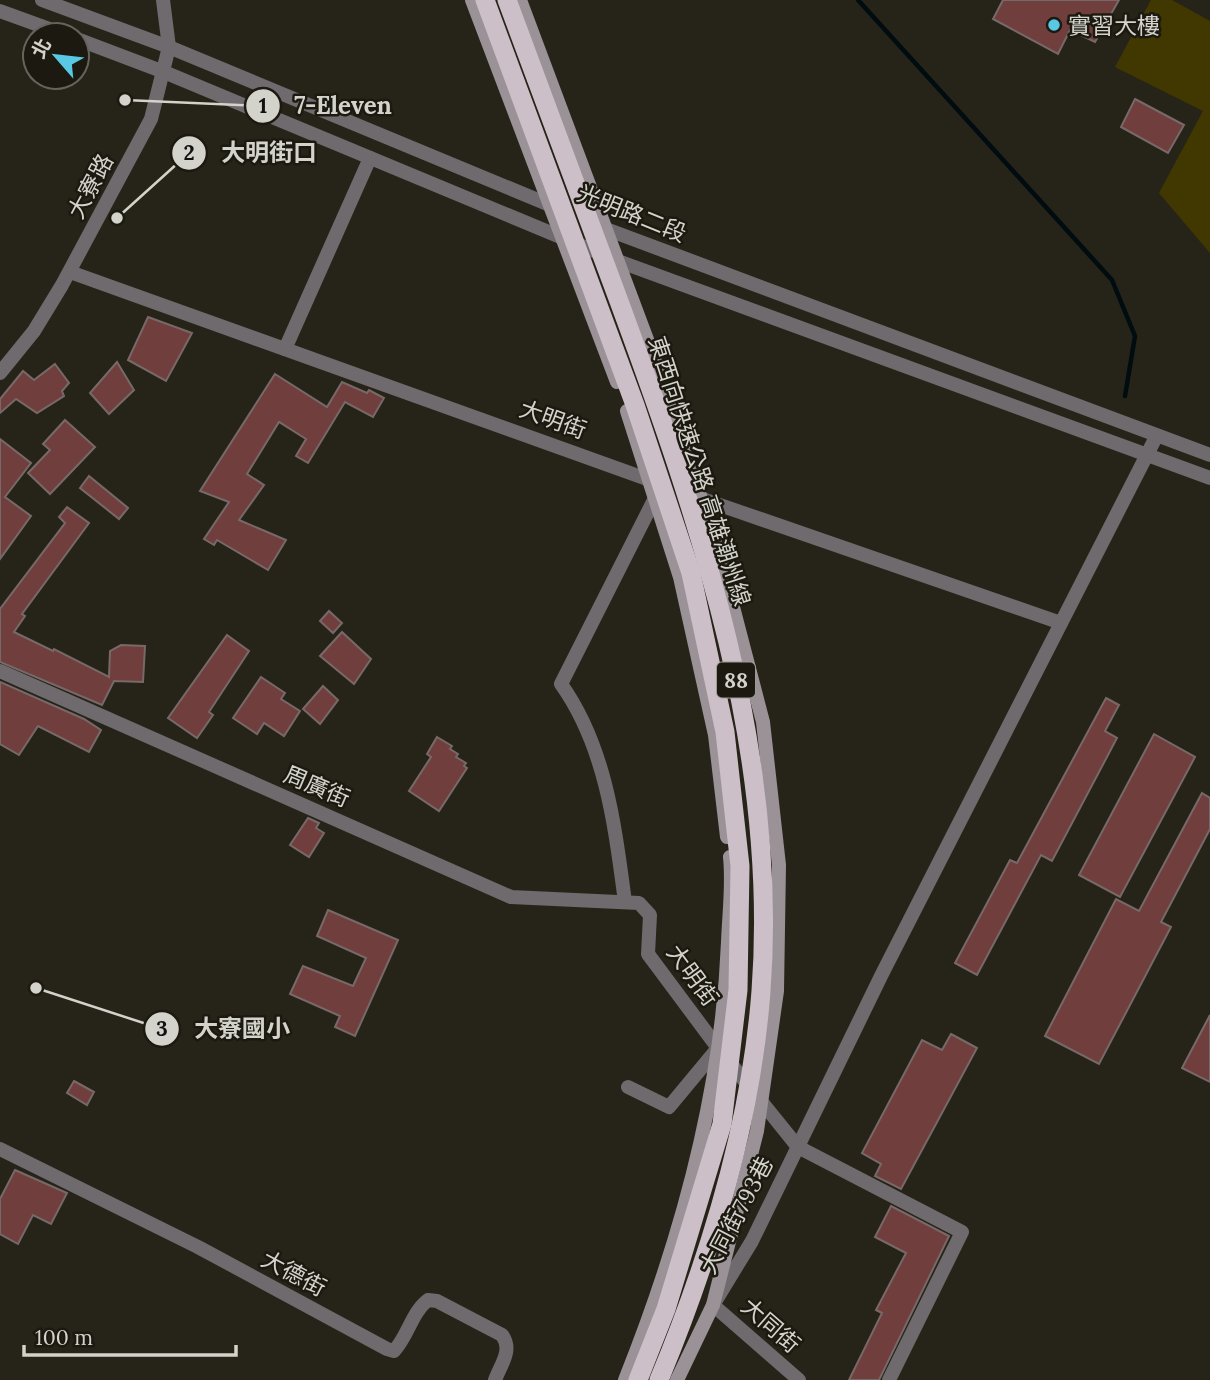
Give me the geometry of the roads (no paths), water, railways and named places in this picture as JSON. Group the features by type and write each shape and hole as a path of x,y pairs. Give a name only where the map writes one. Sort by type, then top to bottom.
{"highway":[{"name":"東西向快速公路 高雄潮州線","path":"485,0 635,405 691,573 725,732 740,866 738,990 722,1124 666,1309 638,1380"},
{"name":"東西向快速公路 高雄潮州線","path":"507,0 654,398 709,566 747,727 763,865 761,991 743,1127 686,1314 659,1380"}],"main road":[{"path":"472,0 626,409 680,577 715,735 731,866 726,990 708,1121 654,1307 625,1380"},
{"path":"520,0 667,393 701,498 763,722 779,865 777,991 757,1131 713,1305 677,1380"}],"street":[{"name":"光明路二段","path":"42,0 169,47 608,230 1210,455"},
{"name":"大寮路","path":"0,373 34,331 70,272 151,119 169,47 163,0"},
{"path":"0,10 29,21"},
{"path":"91,44 164,72 618,261 1210,478"},
{"path":"340,146 349,122"},
{"path":"285,349 370,158"},
{"name":"大明街","path":"70,272 701,498 1061,623"},
{"name":"大同街793巷","path":"713,1305 752,1241 888,962 1156,437"},
{"path":"625,902 612,803 575,705 561,684 655,498"},
{"name":"周廣街","path":"0,671 422,856 482,886 524,898 625,902"},
{"name":"大明街","path":"625,902 639,903 646,908 650,915 648,954 718,1048 798,1147 962,1232 889,1380"},
{"path":"628,1087 668,1107 718,1048"},
{"name":"大德街","path":"0,1149 198,1247 387,1349 394,1351 399,1345 421,1305 428,1300 438,1301 502,1335 507,1341 508,1348 495,1380"},
{"name":"大同街","path":"713,1305 799,1380"}],"waterway":[{"path":"858,0 1112,280 1135,336 1125,396"}],"place":[{"name":"實習大樓","path":"1054,25"},
{"name":"7-Eleven","path":"125,100"},
{"name":"大明街口","path":"117,218"},
{"name":"大寮國小","path":"36,988"}]}
